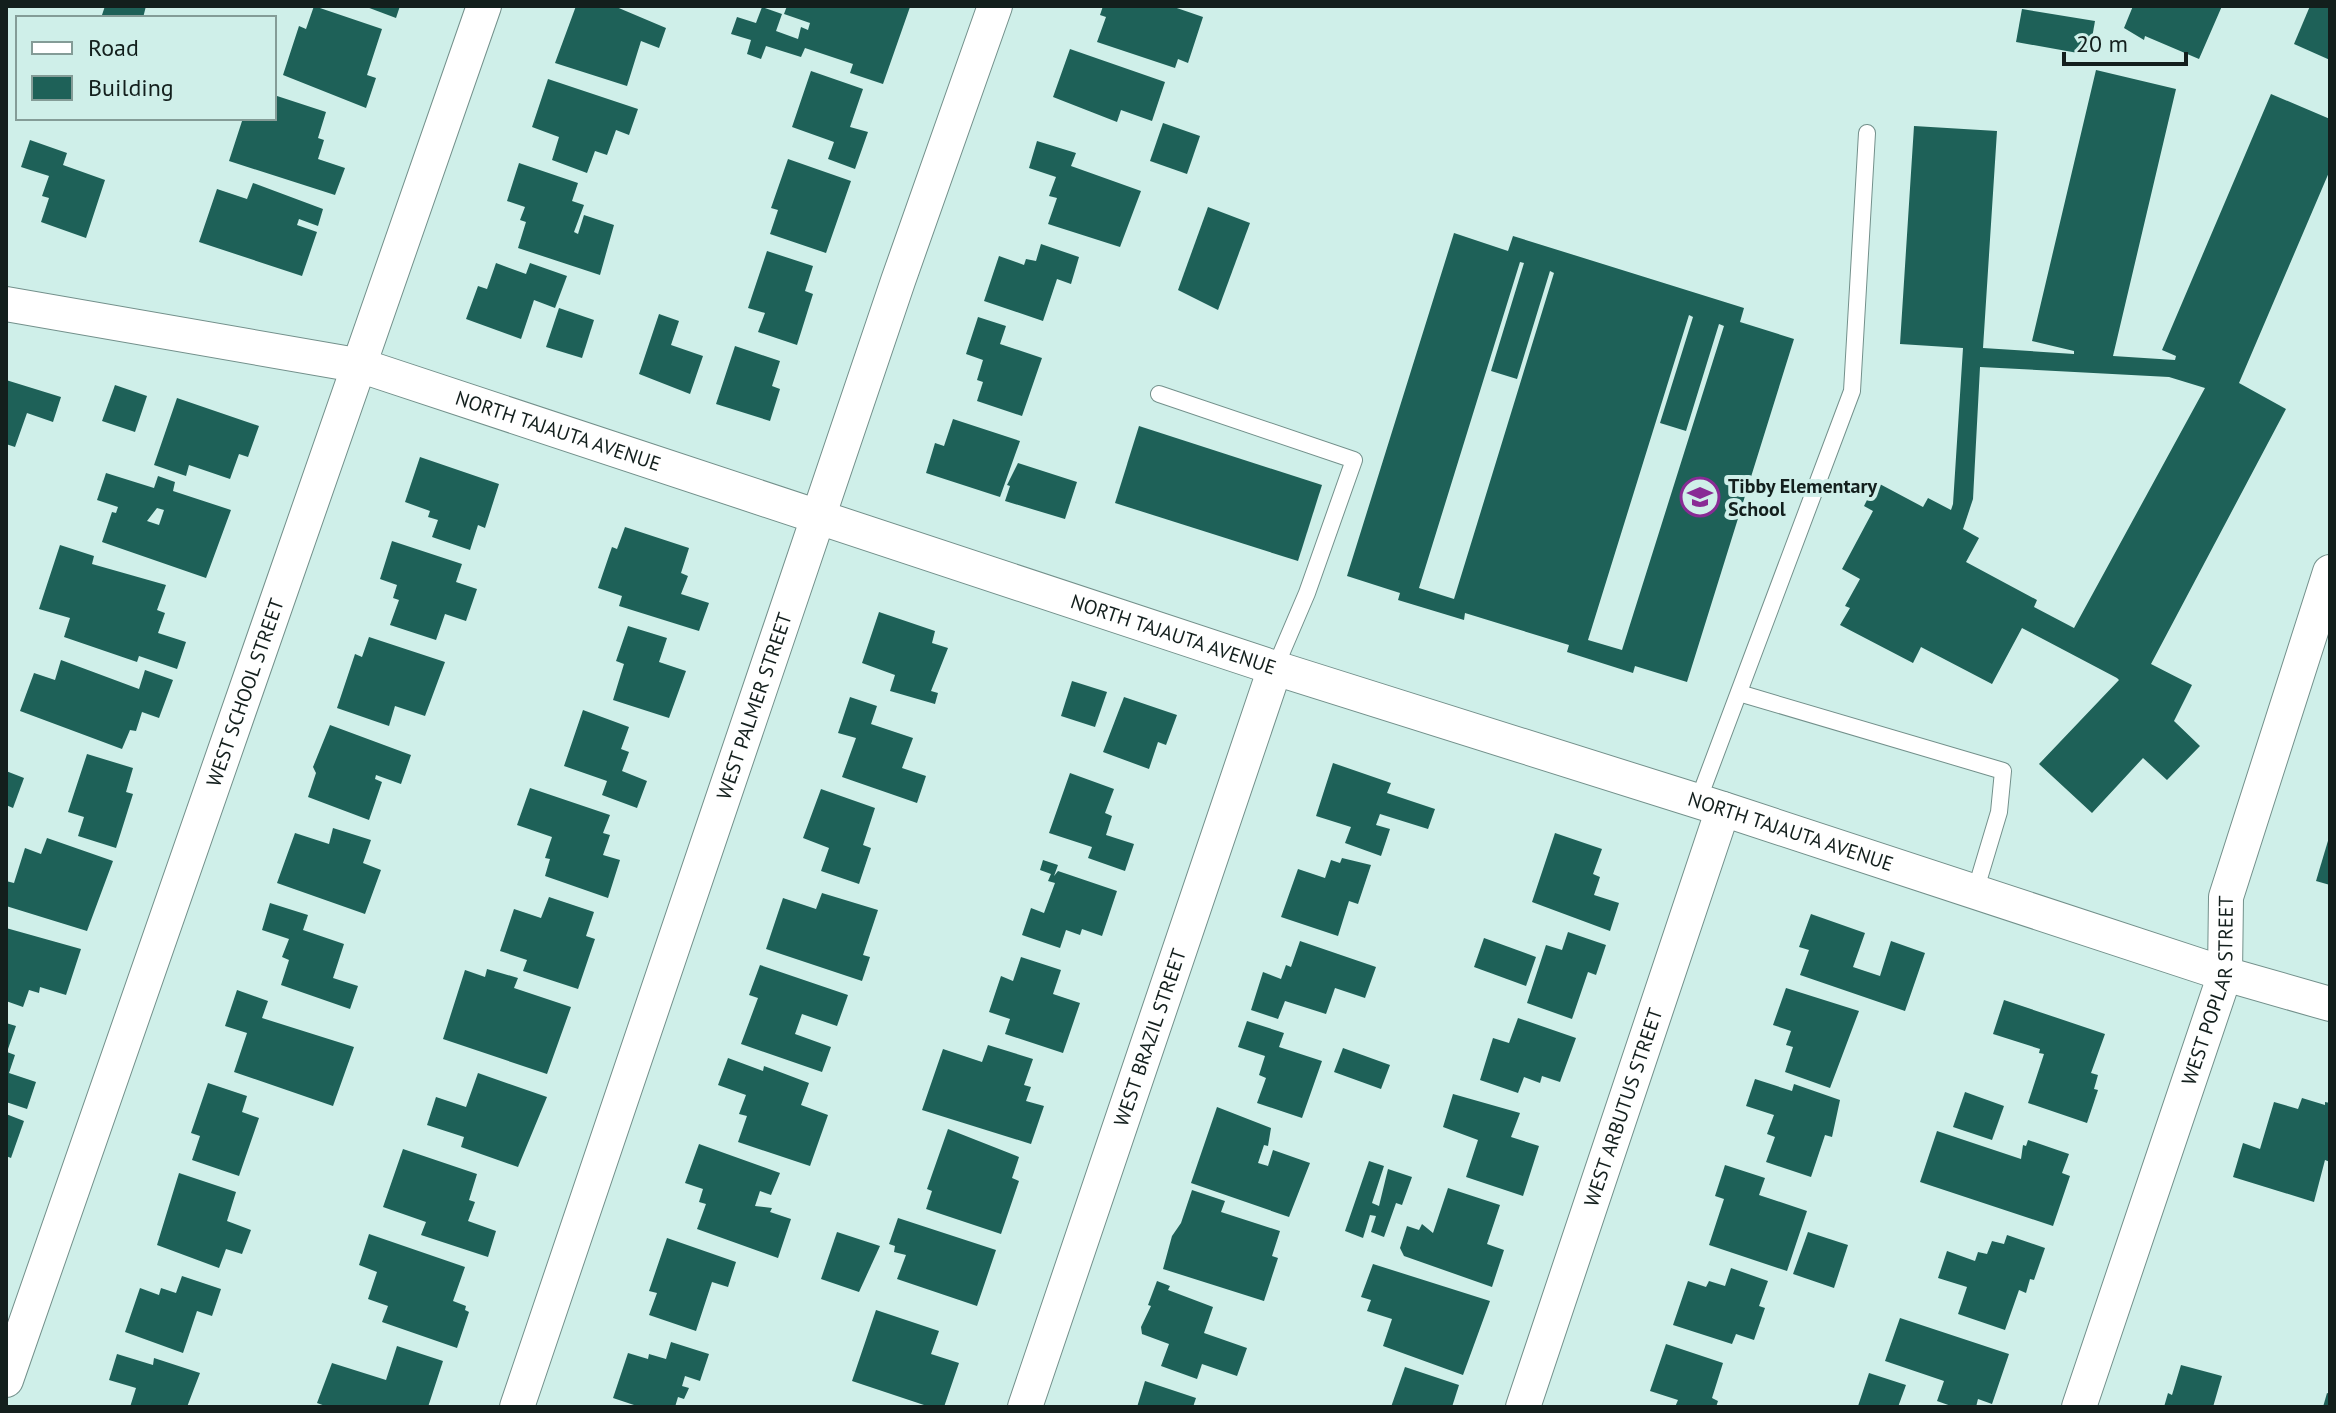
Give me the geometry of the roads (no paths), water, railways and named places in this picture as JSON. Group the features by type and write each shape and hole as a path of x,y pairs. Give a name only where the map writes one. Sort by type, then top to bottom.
{"street":[{"name":"WEST SCHOOL STREET","path":"6,1380 362,366 484,6"},
{"name":"WEST PALMER STREET","path":"517,1407 898,281 995,6"},
{"name":"NORTH TAJAUTA AVENUE","path":"6,304 362,366 1275,668 1710,805 2225,974 2330,1004"},
{"name":"WEST POPLAR STREET","path":"2079,1407 2225,974 2226,897 2330,572"},
{"name":"WEST BRAZIL STREET","path":"1025,1407 1275,668"},
{"name":"WEST ARBUTUS STREET","path":"1523,1407 1710,805"}],"lane":[{"path":"1710,805 1739,693 1852,391 1867,133"},
{"path":"1159,394 1354,460 1307,593 1275,668"},
{"path":"1739,693 2003,771 1999,812 1975,892"}],"place":[{"name":"Tibby Elementary School","path":"1700,497"}]}
